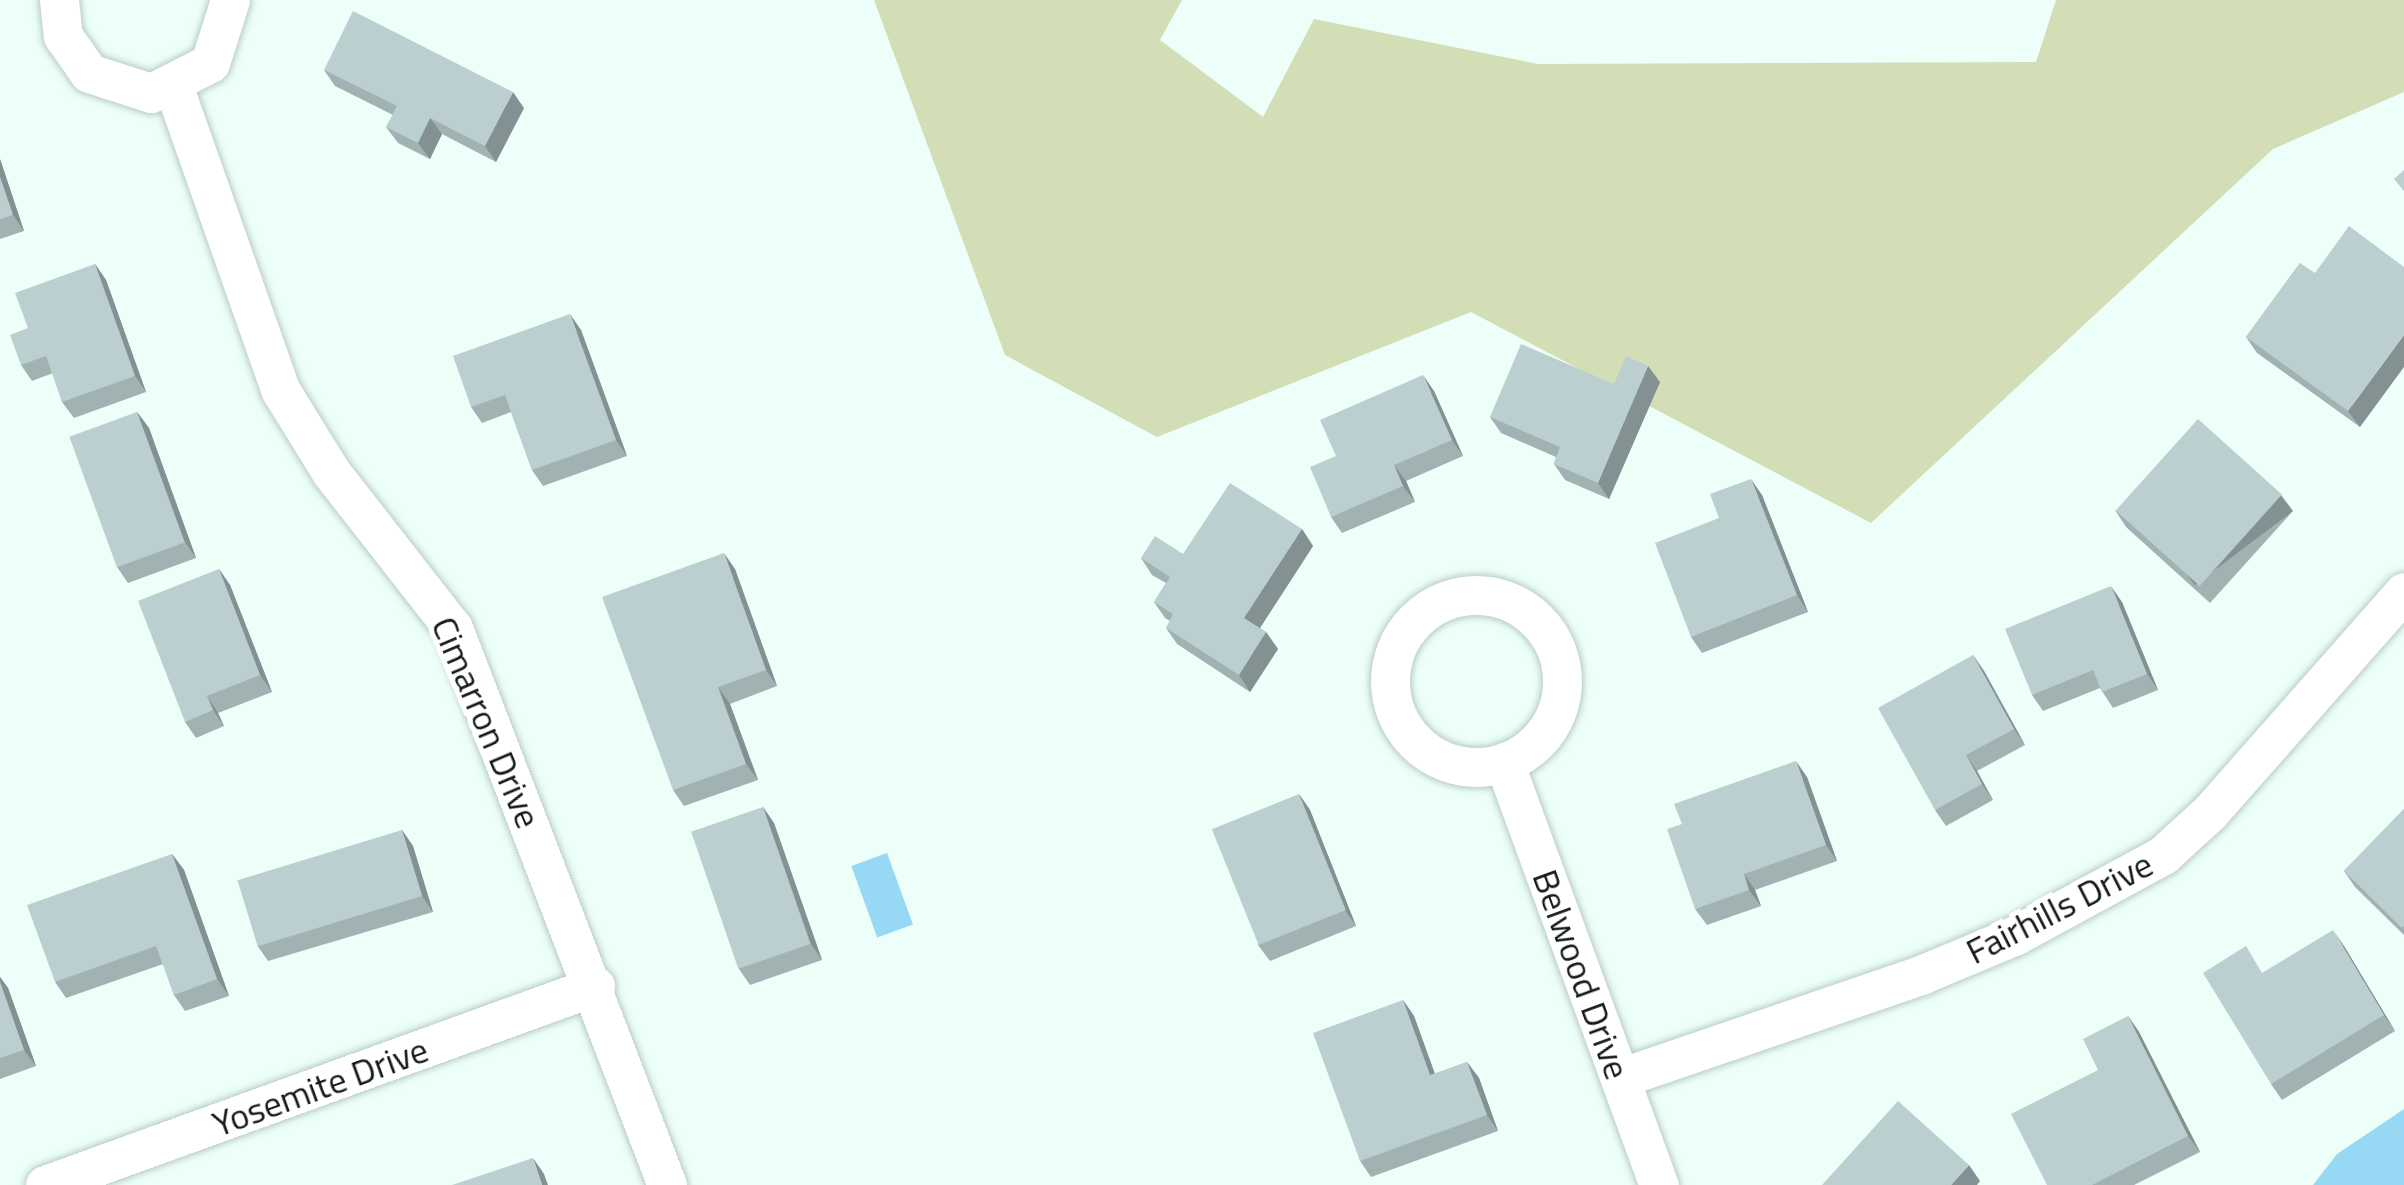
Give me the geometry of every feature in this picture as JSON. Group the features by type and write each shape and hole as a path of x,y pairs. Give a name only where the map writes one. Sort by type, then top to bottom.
{"street":[{"path":"59,0 63,37 88,73 129,92 173,88 210,63 230,0"},
{"name":"Cimarron Drive","path":"173,88 281,391 331,472 453,628 668,1185"},
{"name":"Fairhills Drive","path":"1620,1078 1923,974 2130,875 2210,812 2404,592"},
{"path":"1447,599 1513,603 1557,653 1553,718 1504,763 1438,759 1405,730 1395,709 1390,687 1399,643 1427,610 1447,599"},
{"name":"Belwood Drive","path":"1504,763 1659,1185"},
{"name":"Yosemite Drive","path":"45,1185 595,986"}],"green space":[{"path":"874,0 1182,0 1160,40 1263,117 1314,19 1538,64 2036,62 2056,0 2404,0 2404,92 2273,149 1871,523 1471,312 1157,437 1005,355"}],"water":[{"path":"887,853 913,924 877,937 851,866"},
{"path":"2404,1109 2404,1185 2313,1185 2337,1154"}],"building":[{"path":"353,11 513,92 485,146 430,118 418,143 386,127 397,106 324,70"},
{"path":"2404,170 2404,191 2394,179"},
{"path":"0,177 13,215 0,219"},
{"path":"2349,226 2404,267 2404,335 2348,411 2246,337 2300,263 2315,273"},
{"path":"95,264 135,376 62,402 46,356 21,365 10,335 28,328 15,293"},
{"path":"570,314 616,440 532,470 505,395 471,407 453,356"},
{"path":"1521,344 1614,384 1626,356 1648,366 1598,483 1554,464 1560,447 1490,417"},
{"path":"1423,375 1452,440 1394,465 1403,486 1331,517 1310,467 1336,456 1320,420"},
{"path":"137,412 185,543 117,567 69,437"},
{"path":"2198,419 2282,495 2200,586 2116,510"},
{"path":"1751,479 1797,595 1691,637 1655,543 1719,518 1710,494"},
{"path":"1230,483 1302,529 1244,618 1266,632 1239,675 1166,628 1173,614 1154,602 1170,577 1141,558 1155,536 1183,554"},
{"path":"724,553 766,670 718,687 746,764 673,790 602,597"},
{"path":"219,569 260,675 207,696 213,710 185,722 138,601"},
{"path":"2111,586 2147,674 2102,692 2093,670 2032,695 2005,629"},
{"path":"1973,655 2014,729 1966,755 1982,784 1935,810 1878,708"},
{"path":"1796,761 1826,845 1744,874 1749,890 1695,909 1667,829 1682,824 1674,804"},
{"path":"1299,794 1346,910 1259,945 1212,829"},
{"path":"763,807 810,944 738,969 691,832"},
{"path":"2404,809 2404,926 2402,928 2344,871"},
{"path":"402,830 422,896 258,946 238,880"},
{"path":"172,854 217,979 174,995 156,946 55,982 27,905"},
{"path":"2333,930 2384,1015 2271,1084 2203,973 2246,946 2262,973"},
{"path":"0,982 24,1050 0,1058"},
{"path":"1403,1000 1430,1075 1467,1062 1487,1115 1360,1161 1313,1033"},
{"path":"2128,1016 2188,1136 2092,1185 2047,1185 2011,1114 2098,1070 2083,1039"},
{"path":"1898,1101 1969,1165 1951,1185 1822,1185"},
{"path":"533,1158 542,1185 452,1185"}]}
